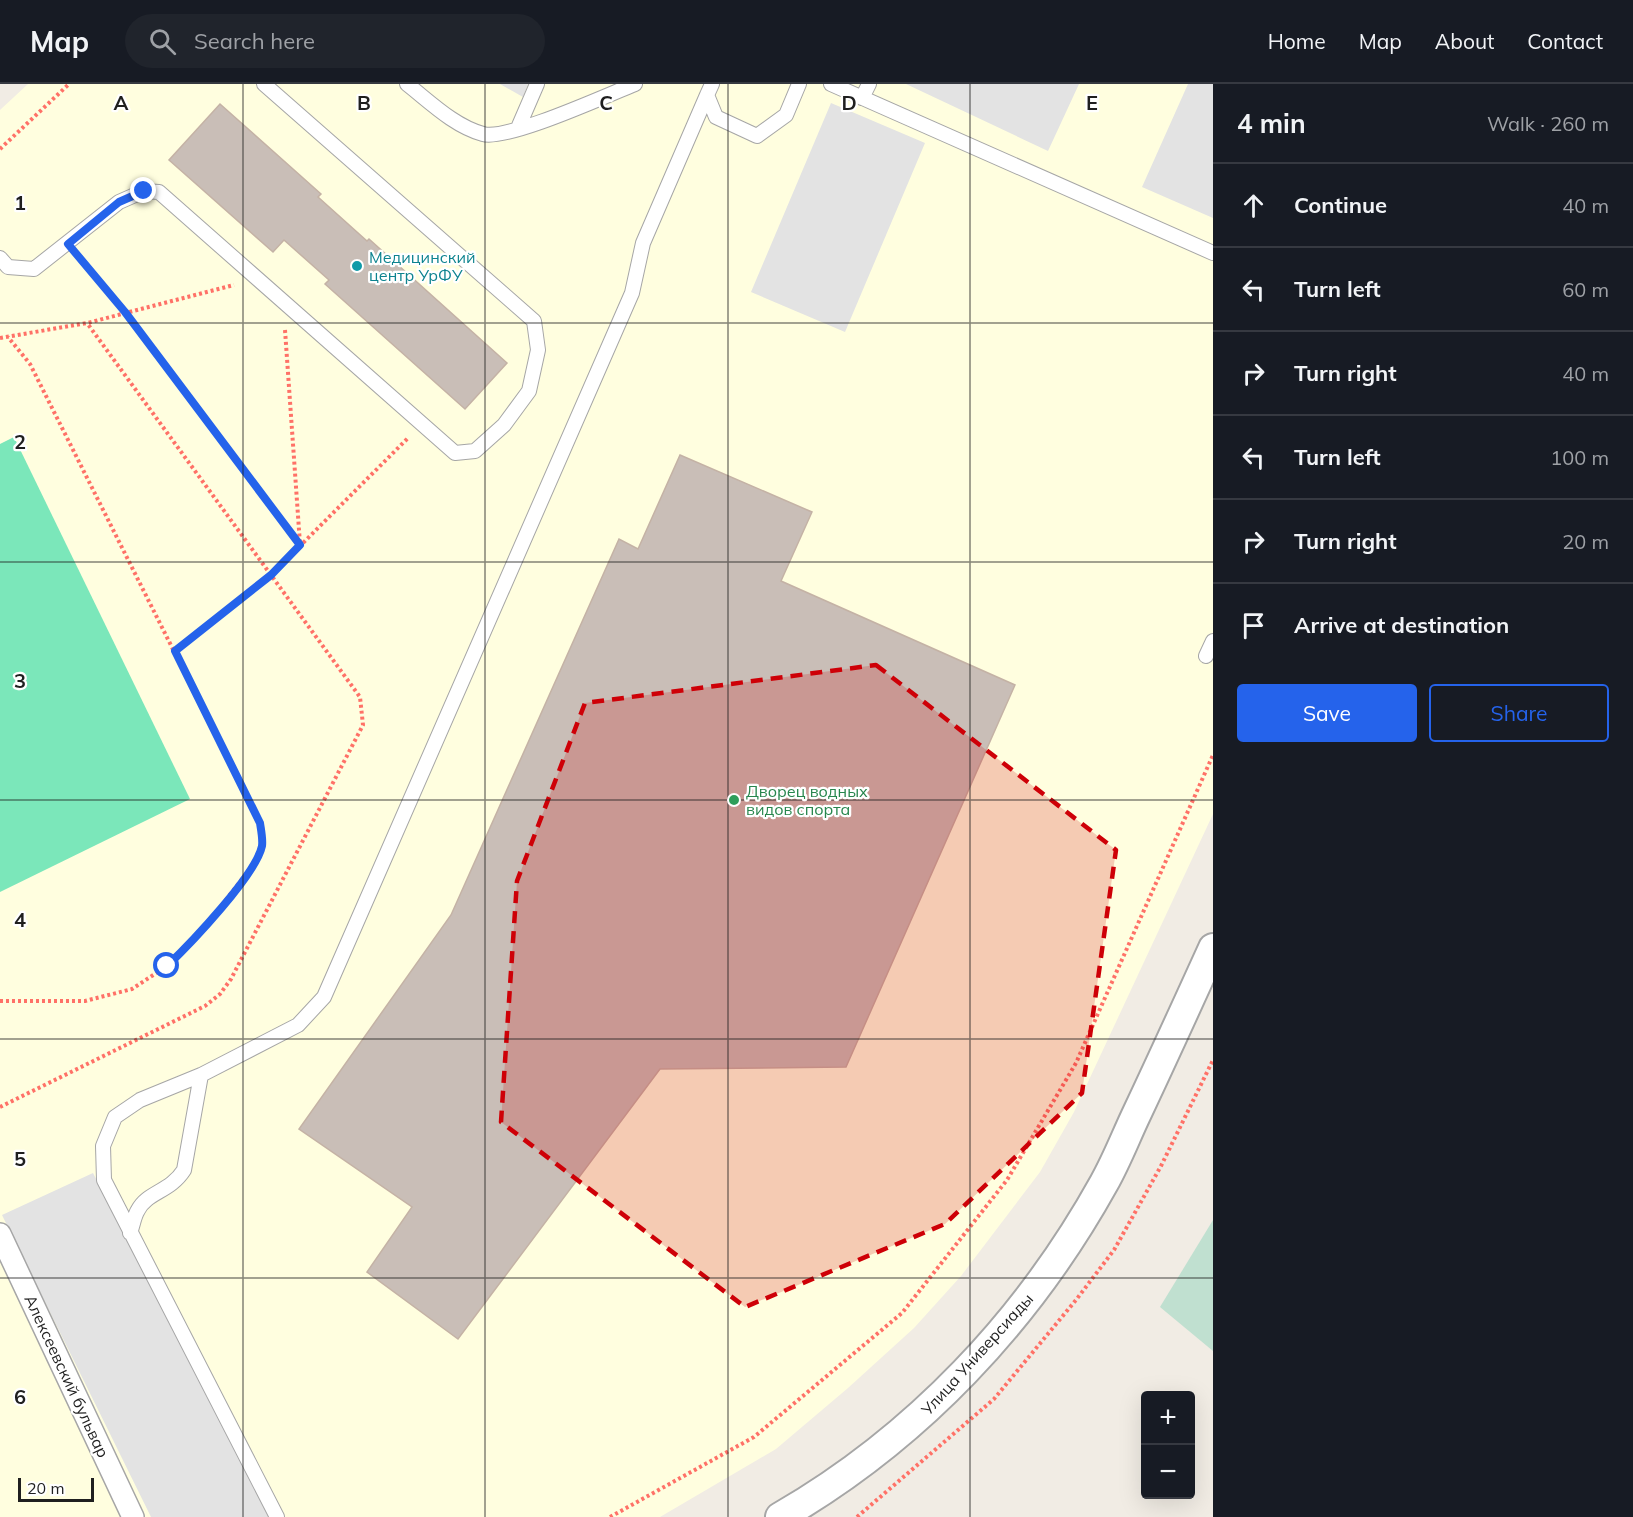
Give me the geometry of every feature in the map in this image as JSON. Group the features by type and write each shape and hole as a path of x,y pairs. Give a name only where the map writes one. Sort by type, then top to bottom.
{"street":[{"name":"Улица Универсиады","path":"780,1517 909,1427 951,1386 1028,1299 1063,1252 1105,1181 1213,948"},
{"name":"Алексеевский бульвар","path":"0,1234 133,1517"}],"lane":[{"path":"0,258 8,267 34,269 119,202 144,191 159,192 455,453 475,452 504,425 529,391 538,350 534,321 264,84"},
{"path":"407,84 449,118 485,135 519,129 634,84"},
{"path":"519,129 537,84"},
{"path":"710,89 716,117 757,136 786,115 799,84"},
{"path":"831,84 1213,253"},
{"path":"862,98 869,84"},
{"path":"277,1517 104,1180 101,1161 107,1130 115,1117 140,1100 201,1075 298,1025 324,997 632,293 643,243 710,89"},
{"path":"1206,656 1213,641"},
{"path":"130,1233 138,1209 151,1196 177,1182 184,1170 201,1075"}],"path":[{"path":"0,149 69,84"},
{"path":"68,244 125,312 300,545"},
{"path":"0,338 87,323 234,285"},
{"path":"0,1107 205,1006 220,994 231,979 363,725 360,697 87,323"},
{"path":"285,330 300,545"},
{"path":"0,1001 85,1001 132,989 167,966 198,936 256,861 262,845 260,823 175,651 30,363 8,337"},
{"path":"175,651 271,575 423,424"},
{"path":"610,1517 754,1437 902,1313 1007,1180 1076,1063 1213,755"}],"highlighted area":[{"path":"876,665 1116,850 1082,1093 945,1224 745,1307 501,1122 517,881 585,703"}],"shaded area":[{"path":"28,84 1213,84 1213,814 1074,1112 1040,1172 961,1276 914,1328 776,1449 660,1517 0,1517 0,110"},
{"path":"500,84 528,84 523,97"},
{"path":"906,84 1079,84 1048,151"},
{"path":"1188,84 1213,84 1213,218 1142,187"},
{"path":"831,103 925,143 845,332 751,292"},
{"path":"93,1173 271,1517 151,1517 2,1215"},
{"path":"1213,1220 1213,1351 1160,1307"}],"green space":[{"path":"14,437 190,799 0,892 0,444"}],"building":[{"name":"Медицинский центр УрФУ","path":"220,104 321,194 318,197 367,241 369,239 507,363 465,409 325,284 329,280 284,240 273,252 169,160"},
{"name":"Дворец водных видов спорта","path":"680,455 812,512 781,581 1015,685 846,1067 660,1069 458,1339 367,1272 412,1207 299,1129 451,915 619,539 638,549"}],"place":[{"name":"Медицинский центр УрФУ","path":"357,266"},
{"name":"Дворец водных видов спорта","path":"734,800"}],"route":[{"path":"144,191 119,202 68,244 125,312 300,545 271,575 175,651 260,823 262,845 256,861 198,936 167,966"}]}
